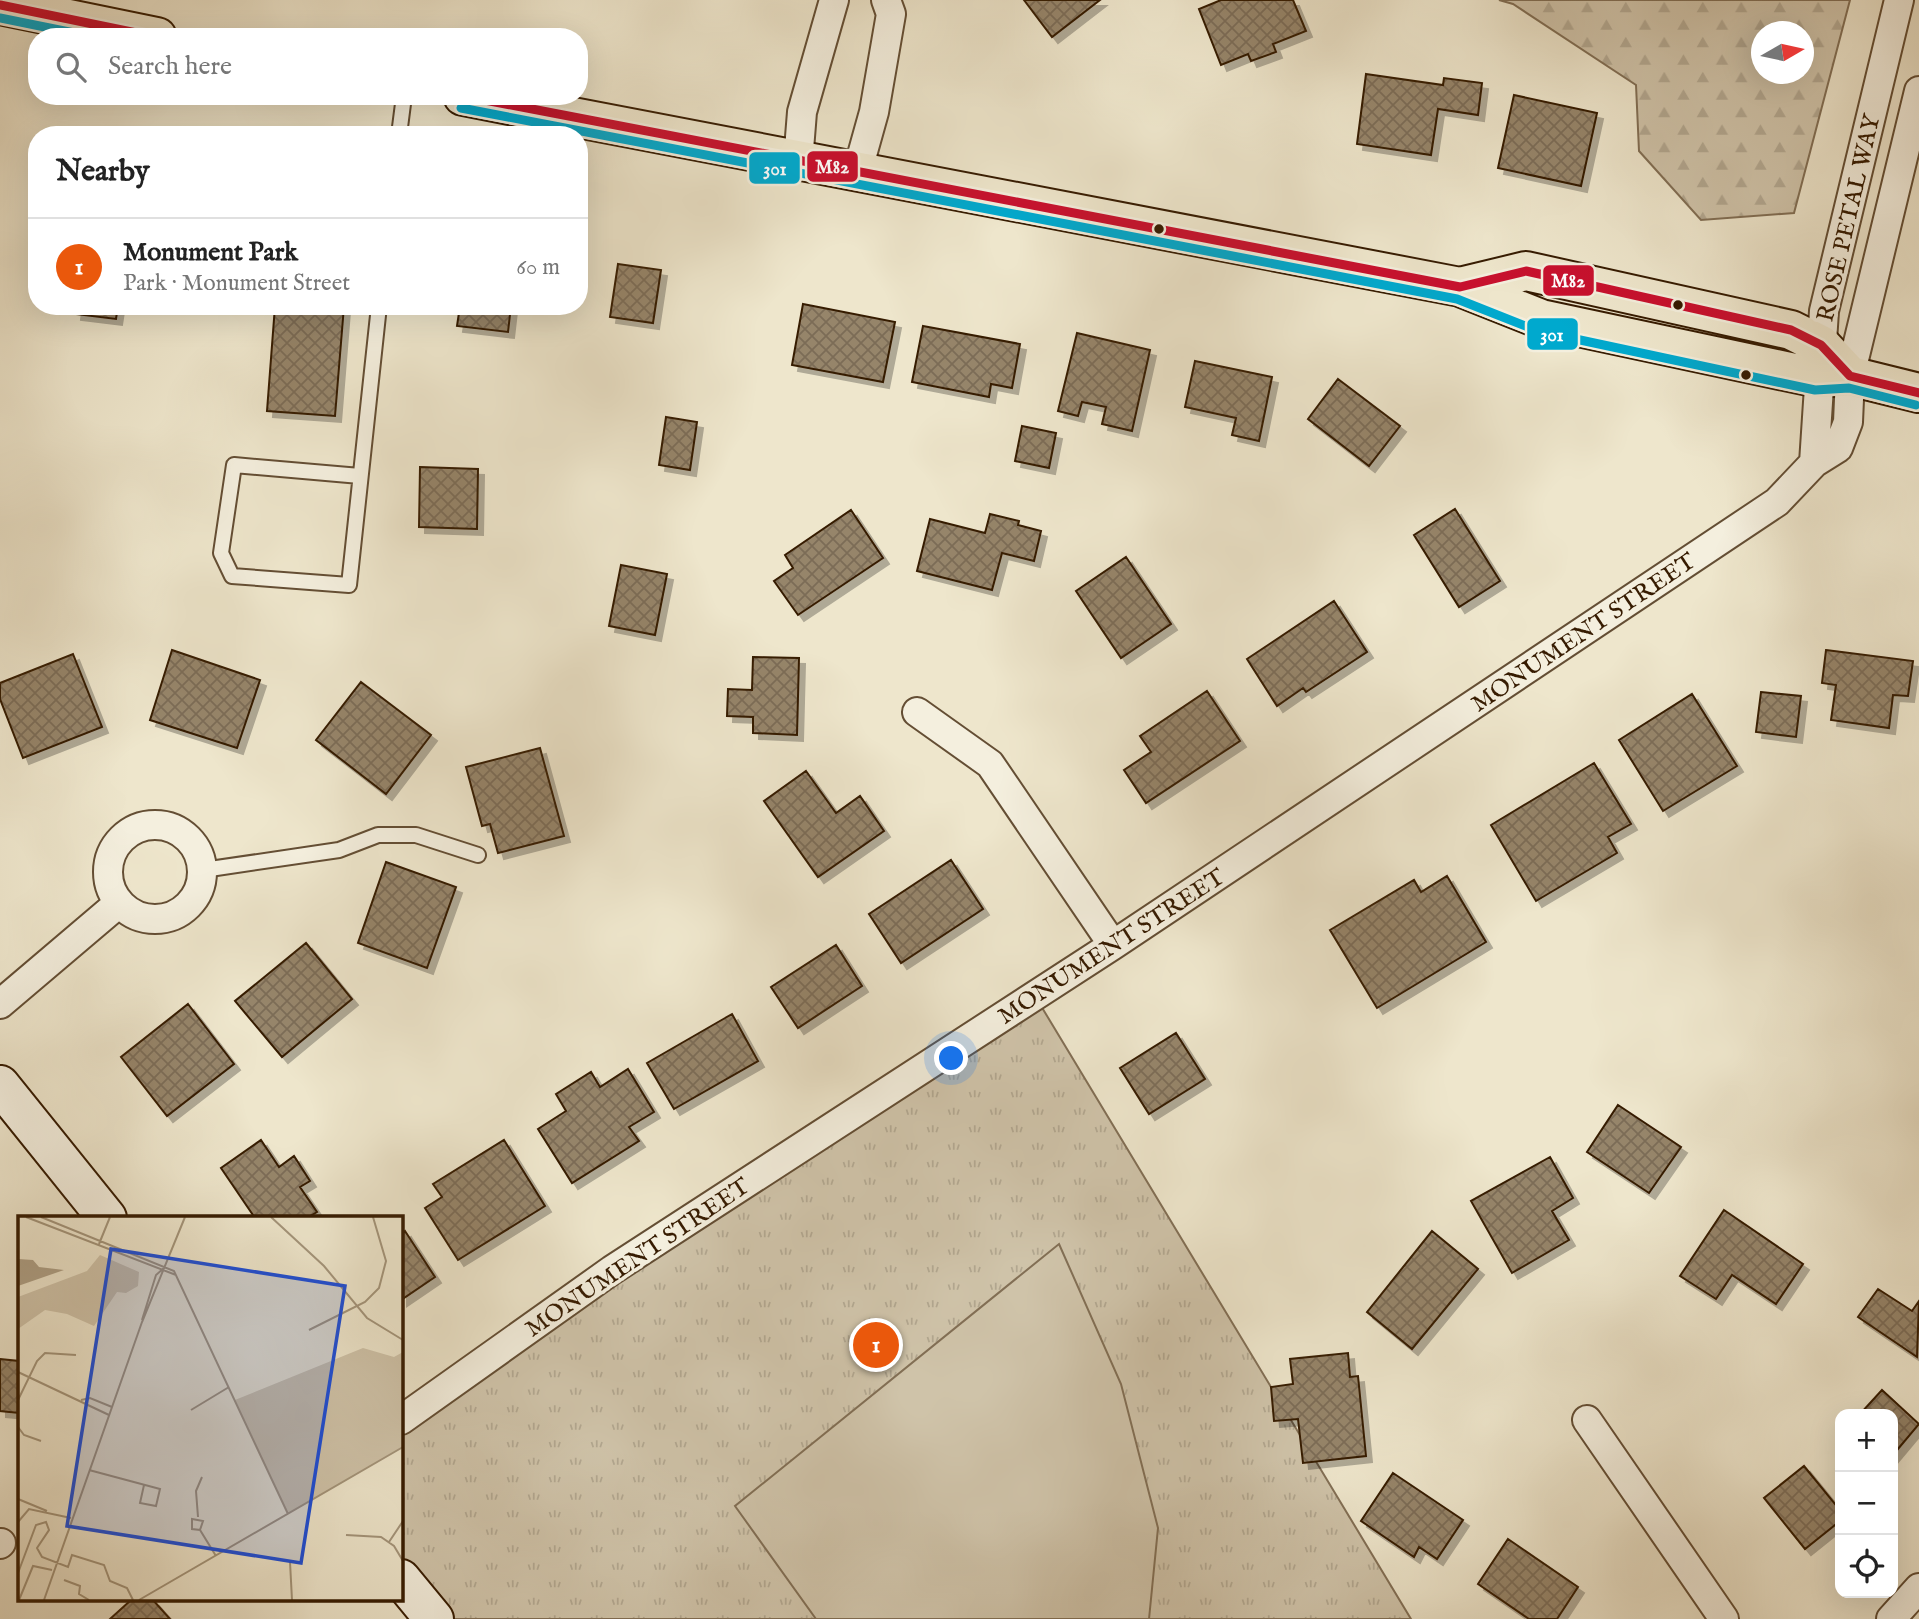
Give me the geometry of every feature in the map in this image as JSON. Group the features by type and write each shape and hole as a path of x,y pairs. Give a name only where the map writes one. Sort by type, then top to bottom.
{"main road":[{"path":"0,5 61,8 127,28"},
{"path":"509,105 1460,287 1526,271 1791,330 1830,366 1919,393"},
{"path":"0,1085 105,1216"},
{"path":"402,1580 434,1619"}],"street":[{"path":"798,162 802,112 834,0"},
{"path":"857,173 874,112 891,14 886,0"},
{"name":"ROSE PETAL WAY","path":"1814,463 1838,449 1848,422 1830,366 1824,311 1899,0"},
{"name":"ROSE PETAL WAY","path":"1830,366 1919,92"},
{"name":"MONUMENT STREET","path":"402,1419 612,1270 1113,945 1777,502 1814,463"},
{"path":"917,712 990,764 1113,945"},
{"path":"147,825 169,827 184,834 198,851 204,870 199,892 184,912 165,920 139,918 119,903 108,882 110,860 117,844 133,831 147,825"},
{"path":"0,1004 119,903"},
{"path":"1587,1420 1724,1619"},
{"path":"1891,1619 1919,1588"}],"lane":[{"path":"400,126 403,105"},
{"path":"360,476 234,465 221,553 232,576 349,585 378,315"},
{"path":"204,870 339,850 378,835 416,835 478,855"}],"green space":[{"path":"1499,0 1850,0 1794,213 1701,220 1639,151 1636,85 1513,4"},
{"path":"1035,996 1411,1619 434,1619 402,1580 402,1419"},
{"path":"1059,1244 1121,1384 1158,1528 1149,1619 816,1619 735,1506"}],"building":[{"path":"1024,0 1100,0 1052,37"},
{"path":"1221,0 1293,0 1306,31 1273,44 1276,52 1251,61 1248,54 1221,65 1199,9"},
{"path":"1366,74 1443,85 1444,78 1482,83 1478,115 1438,109 1431,155 1357,144"},
{"path":"1514,95 1597,113 1581,186 1498,168"},
{"path":"618,264 661,270 653,323 610,317"},
{"path":"803,304 895,322 883,382 792,365"},
{"path":"83,315 117,315 116,319"},
{"path":"274,315 343,315 335,416 267,411"},
{"path":"459,315 510,315 508,332 457,326"},
{"path":"923,326 1020,344 1012,388 991,384 989,397 912,382"},
{"path":"1077,333 1150,350 1132,431 1102,424 1106,407 1082,402 1078,416 1058,411"},
{"path":"1195,361 1272,377 1259,441 1232,435 1236,418 1185,407"},
{"path":"1338,379 1400,426 1369,466 1308,419"},
{"path":"666,417 697,422 690,470 659,465"},
{"path":"1022,426 1056,433 1049,468 1015,461"},
{"path":"420,467 478,469 477,529 419,527"},
{"path":"1455,509 1500,581 1459,607 1414,535"},
{"path":"851,510 883,558 798,615 774,581 793,568 785,555"},
{"path":"990,514 1019,521 1018,525 1041,531 1034,561 1002,553 992,590 917,571 930,519 985,533"},
{"path":"1126,557 1171,624 1121,658 1076,591"},
{"path":"621,565 667,574 655,635 609,626"},
{"path":"1334,601 1367,652 1306,692 1303,688 1277,706 1247,659"},
{"path":"172,650 260,680 237,748 150,720"},
{"path":"1826,650 1913,661 1908,696 1893,695 1889,728 1831,720 1836,685 1822,683"},
{"path":"73,654 102,727 23,758 0,699 0,683"},
{"path":"753,657 799,658 797,735 753,733 753,717 727,716 728,689 752,690"},
{"path":"361,682 431,735 386,794 316,740"},
{"path":"1207,691 1240,741 1146,803 1124,770 1151,752 1140,736"},
{"path":"1761,692 1801,696 1796,737 1756,732"},
{"path":"1692,694 1737,766 1663,811 1619,740"},
{"path":"540,748 564,836 498,853 490,824 482,826 466,767"},
{"path":"1594,763 1631,824 1608,837 1617,853 1536,901 1491,825"},
{"path":"806,771 836,813 860,796 884,831 818,877 764,801"},
{"path":"951,860 983,909 901,963 869,914"},
{"path":"386,862 456,887 427,968 358,943"},
{"path":"1447,876 1486,942 1377,1008 1330,930 1414,880 1421,892"},
{"path":"306,943 352,999 282,1057 235,1001"},
{"path":"836,945 862,986 798,1028 771,987"},
{"path":"188,1004 234,1064 167,1116 121,1057"},
{"path":"732,1014 758,1061 674,1109 647,1063"},
{"path":"1176,1033 1205,1079 1149,1114 1120,1068"},
{"path":"628,1069 654,1112 629,1127 639,1141 572,1183 538,1129 566,1111 556,1094 591,1072 600,1087"},
{"path":"1618,1105 1681,1147 1649,1193 1587,1152"},
{"path":"261,1140 279,1167 294,1156 310,1181 300,1187 317,1212 310,1216 254,1216 221,1168"},
{"path":"504,1140 545,1206 458,1260 425,1208 442,1197 433,1184"},
{"path":"1550,1157 1573,1198 1552,1211 1569,1240 1512,1273 1471,1201"},
{"path":"1724,1210 1803,1264 1776,1304 1732,1275 1716,1299 1680,1276"},
{"path":"405,1231 435,1277 402,1299 402,1233"},
{"path":"1432,1231 1478,1269 1412,1349 1367,1312"},
{"path":"1878,1289 1912,1311 1919,1301 1917,1357 1858,1317"},
{"path":"1348,1353 1350,1377 1358,1376 1366,1456 1303,1463 1298,1419 1274,1421 1271,1387 1293,1384 1290,1359"},
{"path":"0,1359 18,1361 18,1413 0,1411"},
{"path":"1882,1390 1919,1424 1898,1449 1898,1409 1865,1409"},
{"path":"1804,1466 1835,1504 1835,1525 1805,1549 1764,1498"},
{"path":"1393,1473 1463,1520 1437,1559 1419,1547 1414,1557 1361,1521"},
{"path":"1508,1539 1578,1587 1557,1619 1529,1619 1478,1584"},
{"path":"129,1602 155,1602 170,1619 110,1619"}],"transit line":[{"name":"M82","path":"0,5 112,28"},
{"name":"301","path":"0,18 49,28"},
{"name":"M82","path":"511,105 1460,287 1526,271 1791,330 1821,345 1850,376 1919,393"},
{"name":"301","path":"461,108 555,126"},
{"name":"301","path":"588,132 1457,299 1538,331 1815,390 1849,388 1916,405"}],"place":[{"name":"Monument Park","path":"876,1345"}]}
